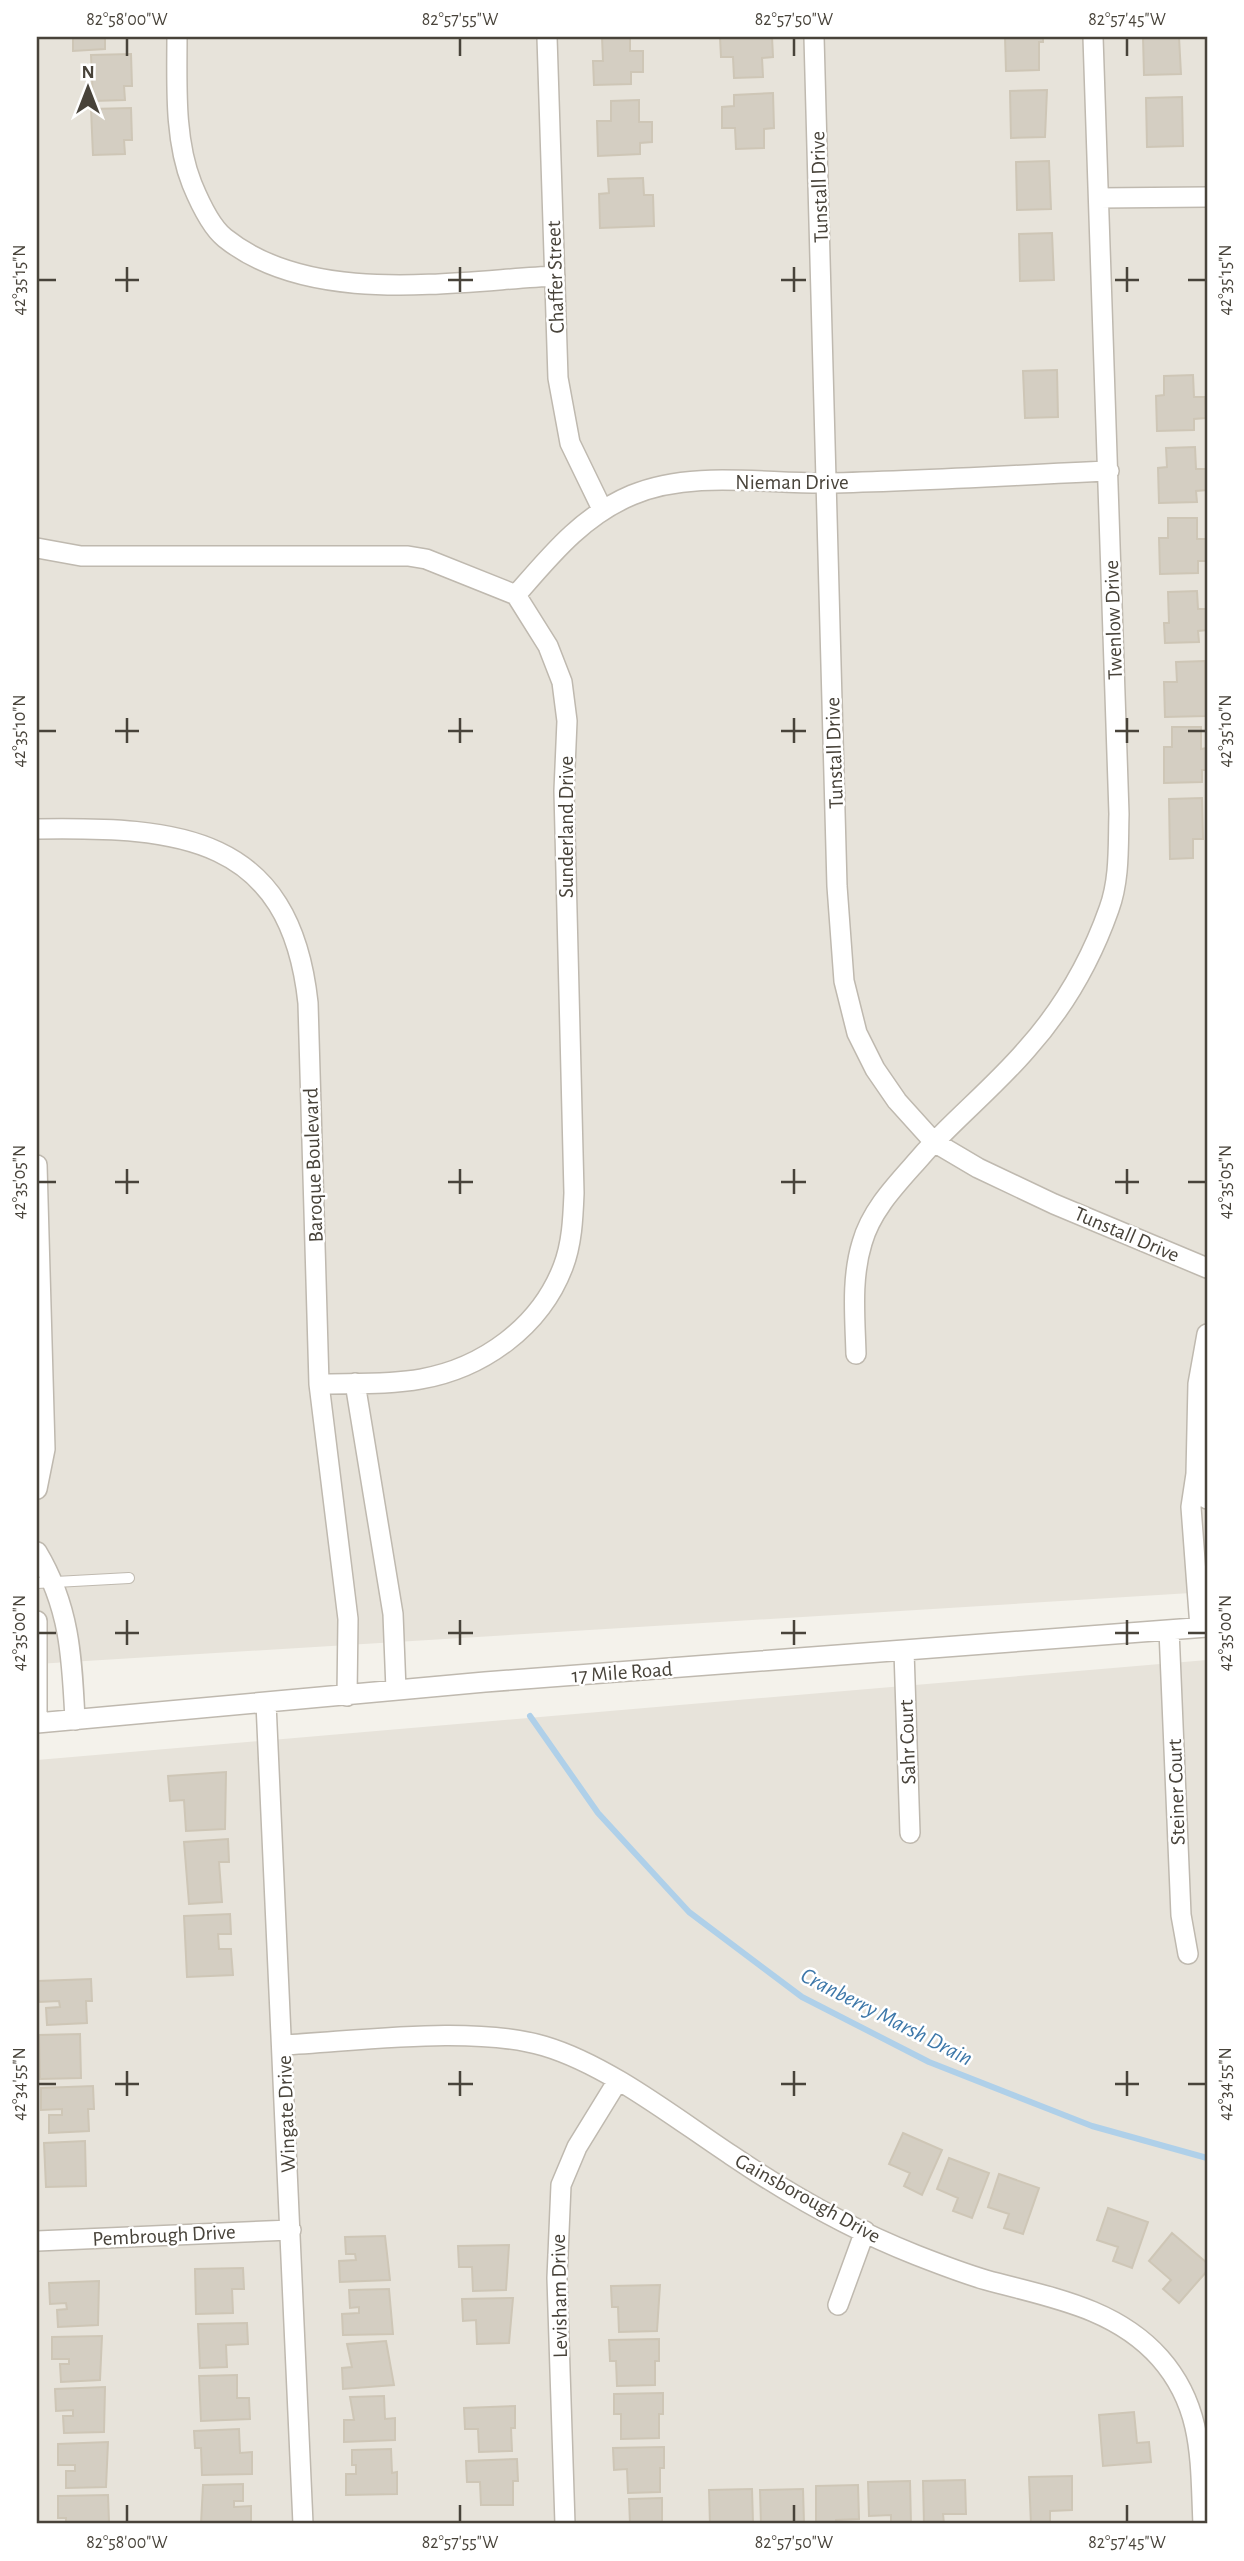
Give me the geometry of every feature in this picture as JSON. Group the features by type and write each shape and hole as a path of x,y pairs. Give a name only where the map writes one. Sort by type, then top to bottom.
{"street":[{"path":"177,37 177,102 191,182 224,237 270,264 304,277 333,281 398,284 555,276"},
{"name":"Chaffer Street","path":"547,37 558,378 564,423 578,462 602,509"},
{"name":"Tunstall Drive","path":"814,37 837,886 844,981 857,1033 875,1069 897,1101 934,1142 978,1168 1054,1204 1207,1268"},
{"name":"Twenlow Drive","path":"856,1354 854,1290 862,1242 874,1213 934,1142 1026,1051 1049,1022 1089,957 1110,908 1115,880 1119,814 1093,37"},
{"path":"1099,198 1207,197"},
{"name":"Nieman Drive","path":"516,595 569,537 602,509 633,494 686,482 827,483 1109,471"},
{"path":"37,548 81,556 408,556 426,559 516,595"},
{"name":"Sunderland Drive","path":"319,1384 421,1379 477,1361 521,1330 548,1296 563,1267 572,1230 574,1193 564,791 567,721 562,682 555,660 516,595"},
{"name":"Baroque Boulevard","path":"37,829 113,828 158,832 216,849 252,874 276,902 294,938 304,971 308,1003 319,1384 348,1619 347,1696"},
{"path":"37,1165 45,1449 37,1489"},
{"path":"1204,1627 1191,1507 1196,1474 1198,1384 1207,1334"},
{"path":"355,1383 393,1614 396,1690"},
{"path":"1196,1474 1207,1499"},
{"path":"37,1552 46,1583 71,1641 75,1720"},
{"path":"37,1621 37,1723"},
{"name":"17 Mile Road","path":"37,1723 396,1690 1204,1627"},
{"name":"Steiner Court","path":"1169,1630 1181,1915 1188,1954"},
{"name":"Sahr Court","path":"904,1651 910,1833"},
{"name":"Wingate Drive","path":"266,1703 303,2524"},
{"name":"Gainsborough Drive","path":"283,2045 472,2035 511,2039 567,2054 617,2082 755,2171 865,2231 913,2254 981,2278 1105,2315 1146,2345 1173,2376 1193,2413 1199,2438 1203,2524"},
{"name":"Levisham Drive","path":"565,2524 557,2278 561,2185 577,2147 617,2082"},
{"name":"Pembrough Drive","path":"37,2241 290,2230"},
{"path":"838,2305 865,2231"}],"lane":[{"path":"46,1583 129,1578"}],"shaded area":[{"path":"37,37 1207,37 1207,1592 37,1664"},
{"path":"1207,1660 1207,2524 37,2524 37,1760"}],"building":[{"path":"73,37 105,37 105,49 73,51"},
{"path":"602,37 630,37 630,51 643,51 643,72 631,72 631,84 594,85 593,61 603,61"},
{"path":"720,37 772,37 773,57 762,58 763,77 734,78 733,57 721,57"},
{"path":"1005,37 1043,37 1043,42 1039,42 1039,70 1006,71"},
{"path":"1143,37 1179,37 1181,74 1144,75"},
{"path":"131,54 132,86 124,86 125,100 93,101 91,55"},
{"path":"1047,90 1045,137 1011,138 1010,91"},
{"path":"773,93 774,128 764,129 764,148 736,149 735,128 722,128 722,107 734,106 734,95"},
{"path":"1182,97 1183,146 1147,147 1146,98"},
{"path":"639,100 639,122 652,122 652,142 640,143 640,154 598,156 597,121 611,121 611,101"},
{"path":"131,108 132,140 124,140 125,154 93,155 91,109"},
{"path":"1049,161 1051,209 1017,210 1016,162"},
{"path":"643,178 644,195 653,195 654,226 600,228 599,194 609,193 608,179"},
{"path":"1052,233 1054,280 1020,281 1019,234"},
{"path":"1057,370 1058,417 1025,418 1023,371"},
{"path":"1193,375 1194,397 1205,397 1206,418 1194,419 1194,430 1157,431 1156,396 1164,395 1164,376"},
{"path":"1195,447 1196,469 1207,469 1207,490 1196,491 1197,502 1159,503 1158,468 1167,467 1166,448"},
{"path":"1168,518 1197,518 1197,539 1207,539 1207,561 1198,561 1198,573 1160,574 1159,538 1168,538"},
{"path":"1197,591 1198,609 1207,609 1207,630 1198,631 1199,642 1165,643 1164,623 1169,623 1168,592"},
{"path":"1205,661 1206,716 1165,717 1164,682 1177,682 1176,662"},
{"path":"1172,727 1201,727 1201,749 1207,748 1207,770 1202,770 1202,782 1164,783 1164,747 1172,747"},
{"path":"1202,798 1203,839 1193,839 1193,858 1170,859 1169,799"},
{"path":"226,1772 225,1829 186,1831 184,1800 170,1801 168,1776"},
{"path":"228,1839 229,1862 219,1862 222,1902 189,1904 184,1842"},
{"path":"230,1914 231,1934 218,1934 219,1949 231,1949 233,1975 187,1977 184,1916"},
{"path":"91,1979 92,2001 86,2001 87,2023 47,2025 46,2008 60,2007 59,2001 39,2002 38,1981"},
{"path":"80,2034 81,2078 40,2079 39,2035"},
{"path":"93,2086 94,2109 88,2109 89,2131 49,2133 49,2115 62,2115 62,2109 41,2110 41,2088"},
{"path":"903,2133 942,2150 922,2195 904,2186 910,2173 889,2164"},
{"path":"85,2141 86,2186 46,2187 44,2143"},
{"path":"949,2158 989,2173 972,2218 953,2211 958,2198 937,2189"},
{"path":"999,2174 1039,2188 1023,2234 1004,2228 1009,2214 988,2207"},
{"path":"1108,2208 1148,2222 1132,2268 1113,2261 1118,2247 1097,2240"},
{"path":"1172,2233 1207,2263 1207,2271 1179,2303 1163,2289 1171,2280 1149,2261"},
{"path":"385,2236 390,2280 340,2282 339,2261 356,2260 355,2254 346,2254 345,2237"},
{"path":"509,2245 506,2290 473,2291 472,2267 459,2267 458,2246"},
{"path":"243,2268 244,2289 232,2289 233,2313 196,2314 195,2269"},
{"path":"99,2281 98,2325 58,2327 57,2310 67,2309 66,2303 50,2304 49,2283"},
{"path":"660,2285 657,2331 619,2332 618,2307 612,2307 611,2286"},
{"path":"389,2289 393,2334 343,2335 342,2314 359,2313 359,2307 350,2308 349,2290"},
{"path":"513,2298 509,2343 477,2344 476,2320 463,2321 462,2299"},
{"path":"247,2323 248,2344 226,2345 227,2367 200,2368 198,2324"},
{"path":"102,2336 100,2380 61,2382 60,2364 69,2364 69,2359 52,2359 52,2337"},
{"path":"659,2339 655,2385 617,2386 616,2361 610,2361 609,2340"},
{"path":"386,2341 394,2385 343,2389 342,2368 352,2367 347,2344"},
{"path":"237,2375 237,2398 249,2398 250,2419 201,2421 199,2376"},
{"path":"105,2387 104,2432 64,2433 63,2416 73,2416 73,2410 56,2411 55,2389"},
{"path":"663,2393 663,2414 659,2414 659,2438 621,2439 621,2414 614,2414 614,2394"},
{"path":"384,2396 385,2419 395,2418 395,2440 344,2442 344,2420 354,2420 350,2397"},
{"path":"515,2406 515,2428 511,2428 512,2451 479,2452 478,2429 465,2429 464,2408"},
{"path":"1134,2412 1137,2443 1149,2442 1151,2462 1103,2466 1099,2415"},
{"path":"239,2429 240,2453 252,2452 252,2474 202,2475 201,2448 195,2448 194,2431"},
{"path":"108,2442 106,2487 66,2488 66,2471 75,2471 75,2465 58,2465 58,2444"},
{"path":"664,2447 664,2468 660,2468 660,2492 628,2493 627,2469 614,2470 613,2448"},
{"path":"391,2449 392,2473 397,2472 397,2494 346,2495 346,2474 356,2474 356,2465 352,2465 352,2450"},
{"path":"517,2459 518,2481 513,2481 513,2505 481,2505 480,2482 467,2482 466,2461"},
{"path":"1072,2476 1072,2510 1050,2511 1050,2524 1031,2524 1029,2477"},
{"path":"965,2480 966,2514 943,2514 944,2524 924,2524 923,2481"},
{"path":"910,2481 911,2524 891,2524 891,2515 869,2516 868,2482"},
{"path":"243,2484 243,2501 234,2501 234,2507 251,2506 251,2524 201,2524 203,2485"},
{"path":"858,2485 859,2519 836,2520 836,2524 816,2524 816,2486"},
{"path":"752,2489 753,2523 710,2524 709,2490"},
{"path":"803,2489 804,2523 761,2524 760,2490"},
{"path":"108,2495 109,2522 106,2524 66,2524 66,2518 58,2518 58,2496"},
{"path":"662,2498 662,2522 667,2524 616,2524 630,2523 629,2499"}],"waterway":[{"name":"Cranberry Marsh Drain","path":"530,1716 598,1813 689,1912 802,1997 929,2062 1092,2126 1207,2158"}]}
